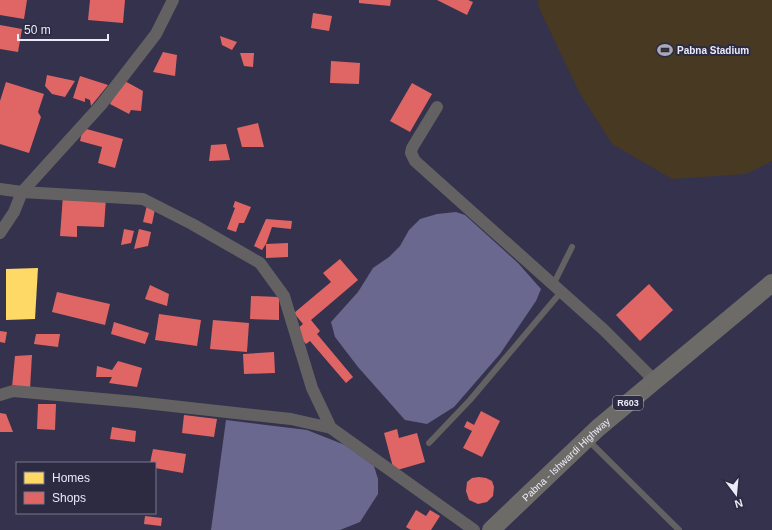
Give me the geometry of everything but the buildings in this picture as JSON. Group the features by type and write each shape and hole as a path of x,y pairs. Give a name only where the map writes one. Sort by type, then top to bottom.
{"main road":[{"name":"Pabna - Ishwardi Highway","path":"491,530 587,438 772,283"}],"street":[{"path":"0,233 14,212 22,192 101,105 156,34 173,0"},
{"path":"437,108 412,148 411,154 415,160 604,330 655,381"},
{"path":"0,189 22,192 143,199 192,224 260,263 284,296 312,388 330,428"},
{"path":"0,395 13,391 136,402 291,419 330,428 474,530"}],"lane":[{"path":"429,443 470,400 557,289 572,248"},
{"path":"587,438 678,530"}],"shaded area":[{"path":"0,0 772,0 772,530 0,530"},
{"name":"Pabna Stadium","path":"538,0 772,0 772,161 746,174 672,179 612,144 579,92 539,8"},
{"path":"456,212 465,215 518,263 541,289 536,301 500,354 454,407 427,424 405,420 358,367 335,337 331,322 358,292 373,268 389,257 400,246 409,230 420,219 437,214"},
{"path":"226,420 307,430 345,445 374,466 378,479 378,494 360,522 340,530 211,530"}],"place":[{"name":"Pabna Stadium","path":"665,50"}]}
